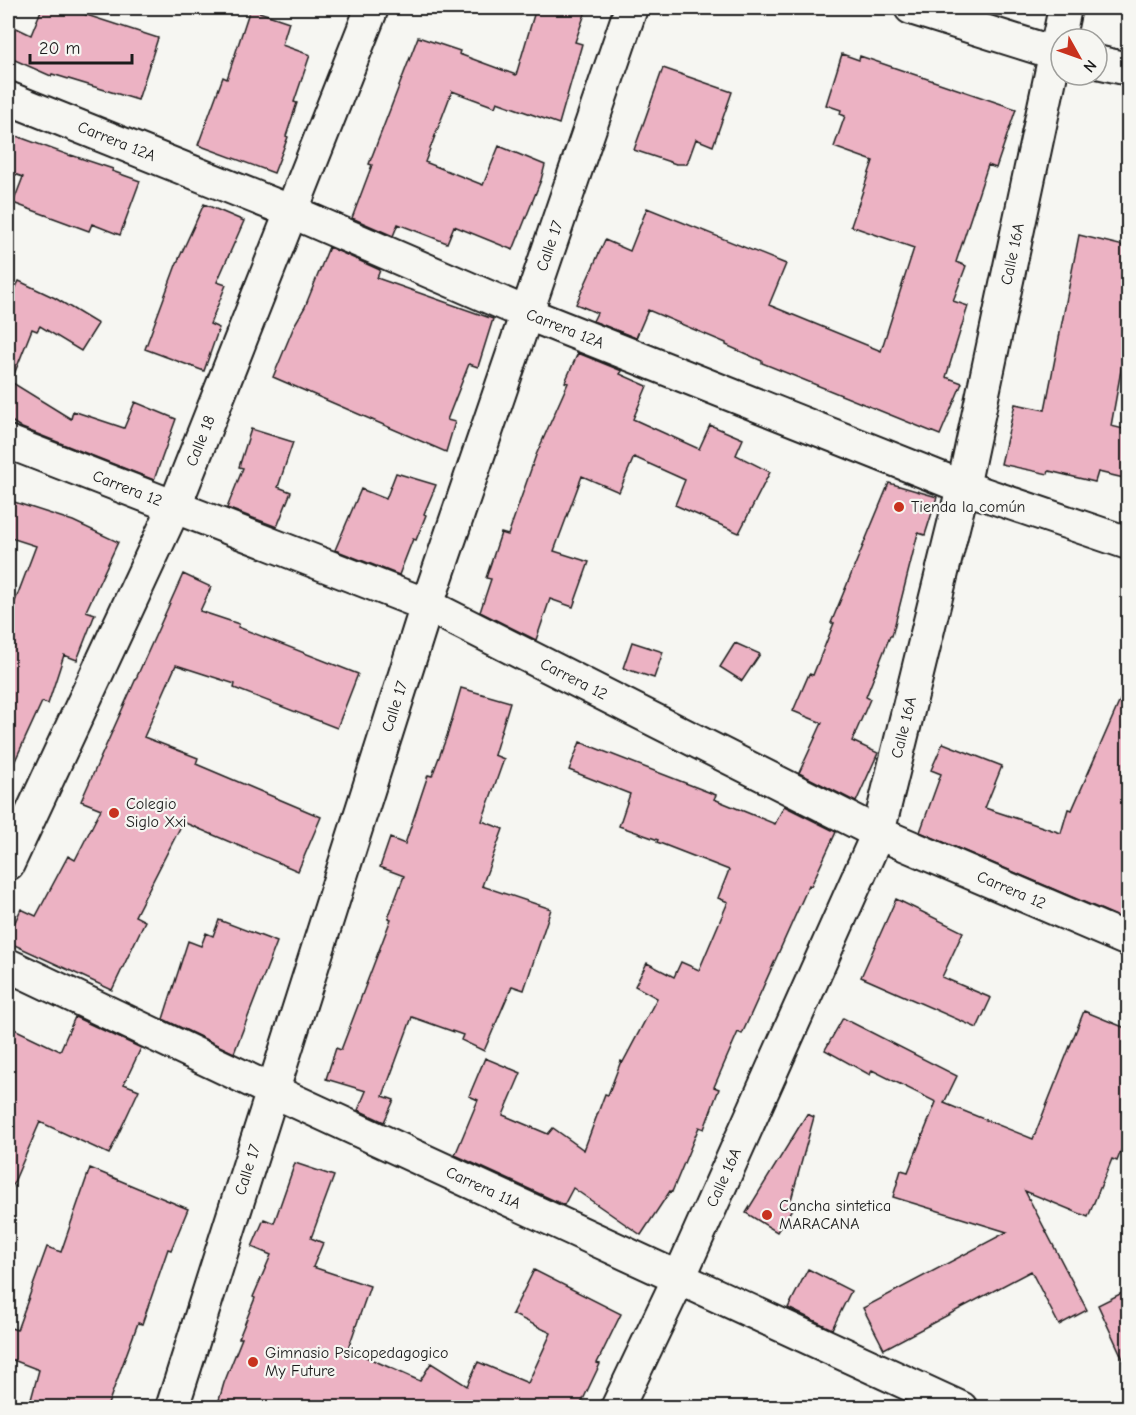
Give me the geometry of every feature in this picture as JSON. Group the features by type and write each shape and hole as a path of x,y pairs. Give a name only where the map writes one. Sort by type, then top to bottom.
{"street":[{"name":"Calle 18","path":"8,864 174,508 372,8"},
{"name":"Calle 17","path":"172,1407 428,604 631,8"},
{"path":"911,8 1049,51"},
{"name":"Calle 16A","path":"1063,27 1065,8"},
{"path":"1109,65 1128,69"},
{"name":"Calle 16A","path":"617,1407 679,1278 878,833 963,487 1052,87"},
{"name":"Carrera 12A","path":"8,98 290,211 528,314 963,487 1128,543"},
{"name":"Carrera 12","path":"8,442 174,508 428,604 878,833 1128,940"},
{"name":"Carrera 11A","path":"8,965 273,1091 961,1407"}],"building":[{"path":"42,8 65,8 158,38 138,100 52,74 51,76 8,57 8,24 31,35"},
{"path":"536,8 587,8 575,42 582,44 559,124 497,102 495,107 452,91 425,162 483,185 499,146 545,165 513,250 454,226 447,243 398,224 393,236 352,218 372,165 369,164 418,37 460,51 459,54 516,75"},
{"path":"250,9 289,22 282,45 310,55 294,102 297,103 286,136 288,137 274,173 198,145 223,77 227,79"},
{"path":"842,54 859,60 860,56 1016,109 996,168 988,165 956,262 966,266 953,301 968,306 946,377 962,383 940,435 762,363 726,343 648,310 636,338 593,321 597,313 576,304 605,240 630,251 647,208 786,264 769,305 881,351 914,248 851,226 873,161 834,147 845,116 840,114 841,110 826,105"},
{"path":"663,68 732,92 713,146 696,139 687,164 676,164 634,150"},
{"path":"8,133 113,169 112,171 140,181 120,235 92,224 89,231 13,203 23,177 8,172"},
{"path":"204,204 244,221 217,282 226,285 210,324 219,328 204,371 145,349 176,265"},
{"path":"1079,235 1128,247 1128,331 1111,426 1128,430 1128,479 1098,472 1095,482 1049,471 1048,474 1001,464 1015,404 1045,410"},
{"path":"329,247 380,270 377,278 493,319 478,367 469,364 447,420 455,422 446,452 273,377"},
{"path":"19,281 55,298 98,324 81,351 40,326 37,331 32,329 11,382 71,419 73,411 124,428 135,402 176,419 154,480 22,428 8,419 8,304"},
{"path":"578,353 622,371 620,374 647,386 633,419 699,449 710,425 743,439 736,455 770,472 739,533 675,505 685,480 634,457 619,492 582,476 554,551 589,562 573,607 550,599 536,640 480,612 491,579 486,578 501,533 508,535 536,455 568,383 565,382"},
{"path":"251,429 293,442 278,487 291,492 277,527 227,508 243,468 239,467"},
{"path":"396,473 436,485 416,540 413,539 399,575 335,550 361,489 386,499"},
{"path":"889,483 937,497 925,535 918,533 892,636 890,636 866,697 870,699 852,741 878,753 856,802 799,773 822,723 793,711 809,674 813,675 834,623 831,623"},
{"path":"8,500 73,521 118,542 86,611 95,614 77,660 64,655 48,704 42,702 8,776 8,620 36,546 8,537"},
{"path":"183,574 211,587 200,611 239,624 238,627 358,674 337,728 234,688 235,684 176,665 144,737 198,758 196,764 321,817 298,871 183,822 135,916 145,921 112,990 8,942 8,937 21,909 36,916 68,856 75,860 101,809 81,801"},
{"path":"632,642 663,652 654,678 623,668"},
{"path":"735,643 760,654 742,681 720,667"},
{"path":"1128,682 1128,915 1126,920 920,832 941,774 931,770 943,743 1002,766 985,808 1061,833 1068,809 1072,810"},
{"path":"461,688 510,702 494,755 504,759 482,821 503,829 482,886 551,909 524,990 512,986 484,1051 461,1040 463,1035 412,1017 383,1096 394,1100 384,1122 358,1110 366,1091 326,1079 336,1048 341,1050 391,919 388,918 404,876 380,867 390,838 405,844 428,775 432,776 448,733"},
{"path":"580,742 716,795 714,799 775,824 784,806 836,832 811,886 809,885 742,1034 738,1032 714,1087 719,1089 704,1129 699,1127 672,1192 670,1191 641,1235 573,1188 564,1205 455,1155 478,1100 469,1096 485,1058 521,1073 503,1115 548,1134 553,1128 584,1150 605,1094 608,1095 621,1061 623,1062 657,998 635,986 647,963 674,977 681,962 699,970 728,902 718,898 729,870 619,826 630,794 569,770"},
{"path":"896,899 963,932 942,977 991,998 977,1028 861,977"},
{"path":"219,920 277,942 234,1053 163,1019 188,941 201,946 206,933 213,936"},
{"path":"1084,1011 1128,1029 1128,1133 1117,1161 1112,1159 1088,1217 1025,1191 1087,1310 1059,1325 1031,1271 884,1349 863,1308 1007,1232 893,1197 901,1170 908,1172 936,1102 872,1070 870,1075 825,1050 843,1018 957,1076 944,1103 1033,1139"},
{"path":"75,1017 141,1048 124,1084 139,1090 109,1154 40,1122 8,1196 8,1026 60,1051"},
{"path":"807,1114 814,1117 791,1200 796,1203 777,1232 746,1213"},
{"path":"295,1163 334,1176 311,1238 323,1243 313,1267 370,1286 348,1349 420,1381 431,1363 467,1386 478,1362 528,1383 551,1333 512,1314 534,1270 621,1314 597,1363 600,1364 580,1406 584,1407 217,1407 242,1338 239,1338 255,1298 253,1297 271,1255 252,1247 264,1219 274,1223"},
{"path":"90,1168 188,1209 171,1250 168,1249 142,1324 138,1323 107,1407 29,1407 39,1370 8,1358 8,1327 17,1330 47,1247 61,1252"},
{"path":"808,1269 851,1291 832,1329 788,1308"},
{"path":"1128,1290 1128,1370 1098,1305"}],"place":[{"name":"Tienda la común","path":"899,507"},
{"name":"Colegio Siglo Xxi","path":"114,813"},
{"name":"Cancha sintetica MARACANA","path":"767,1215"},
{"name":"Gimnasio Psicopedagogico My Future","path":"253,1362"}]}
